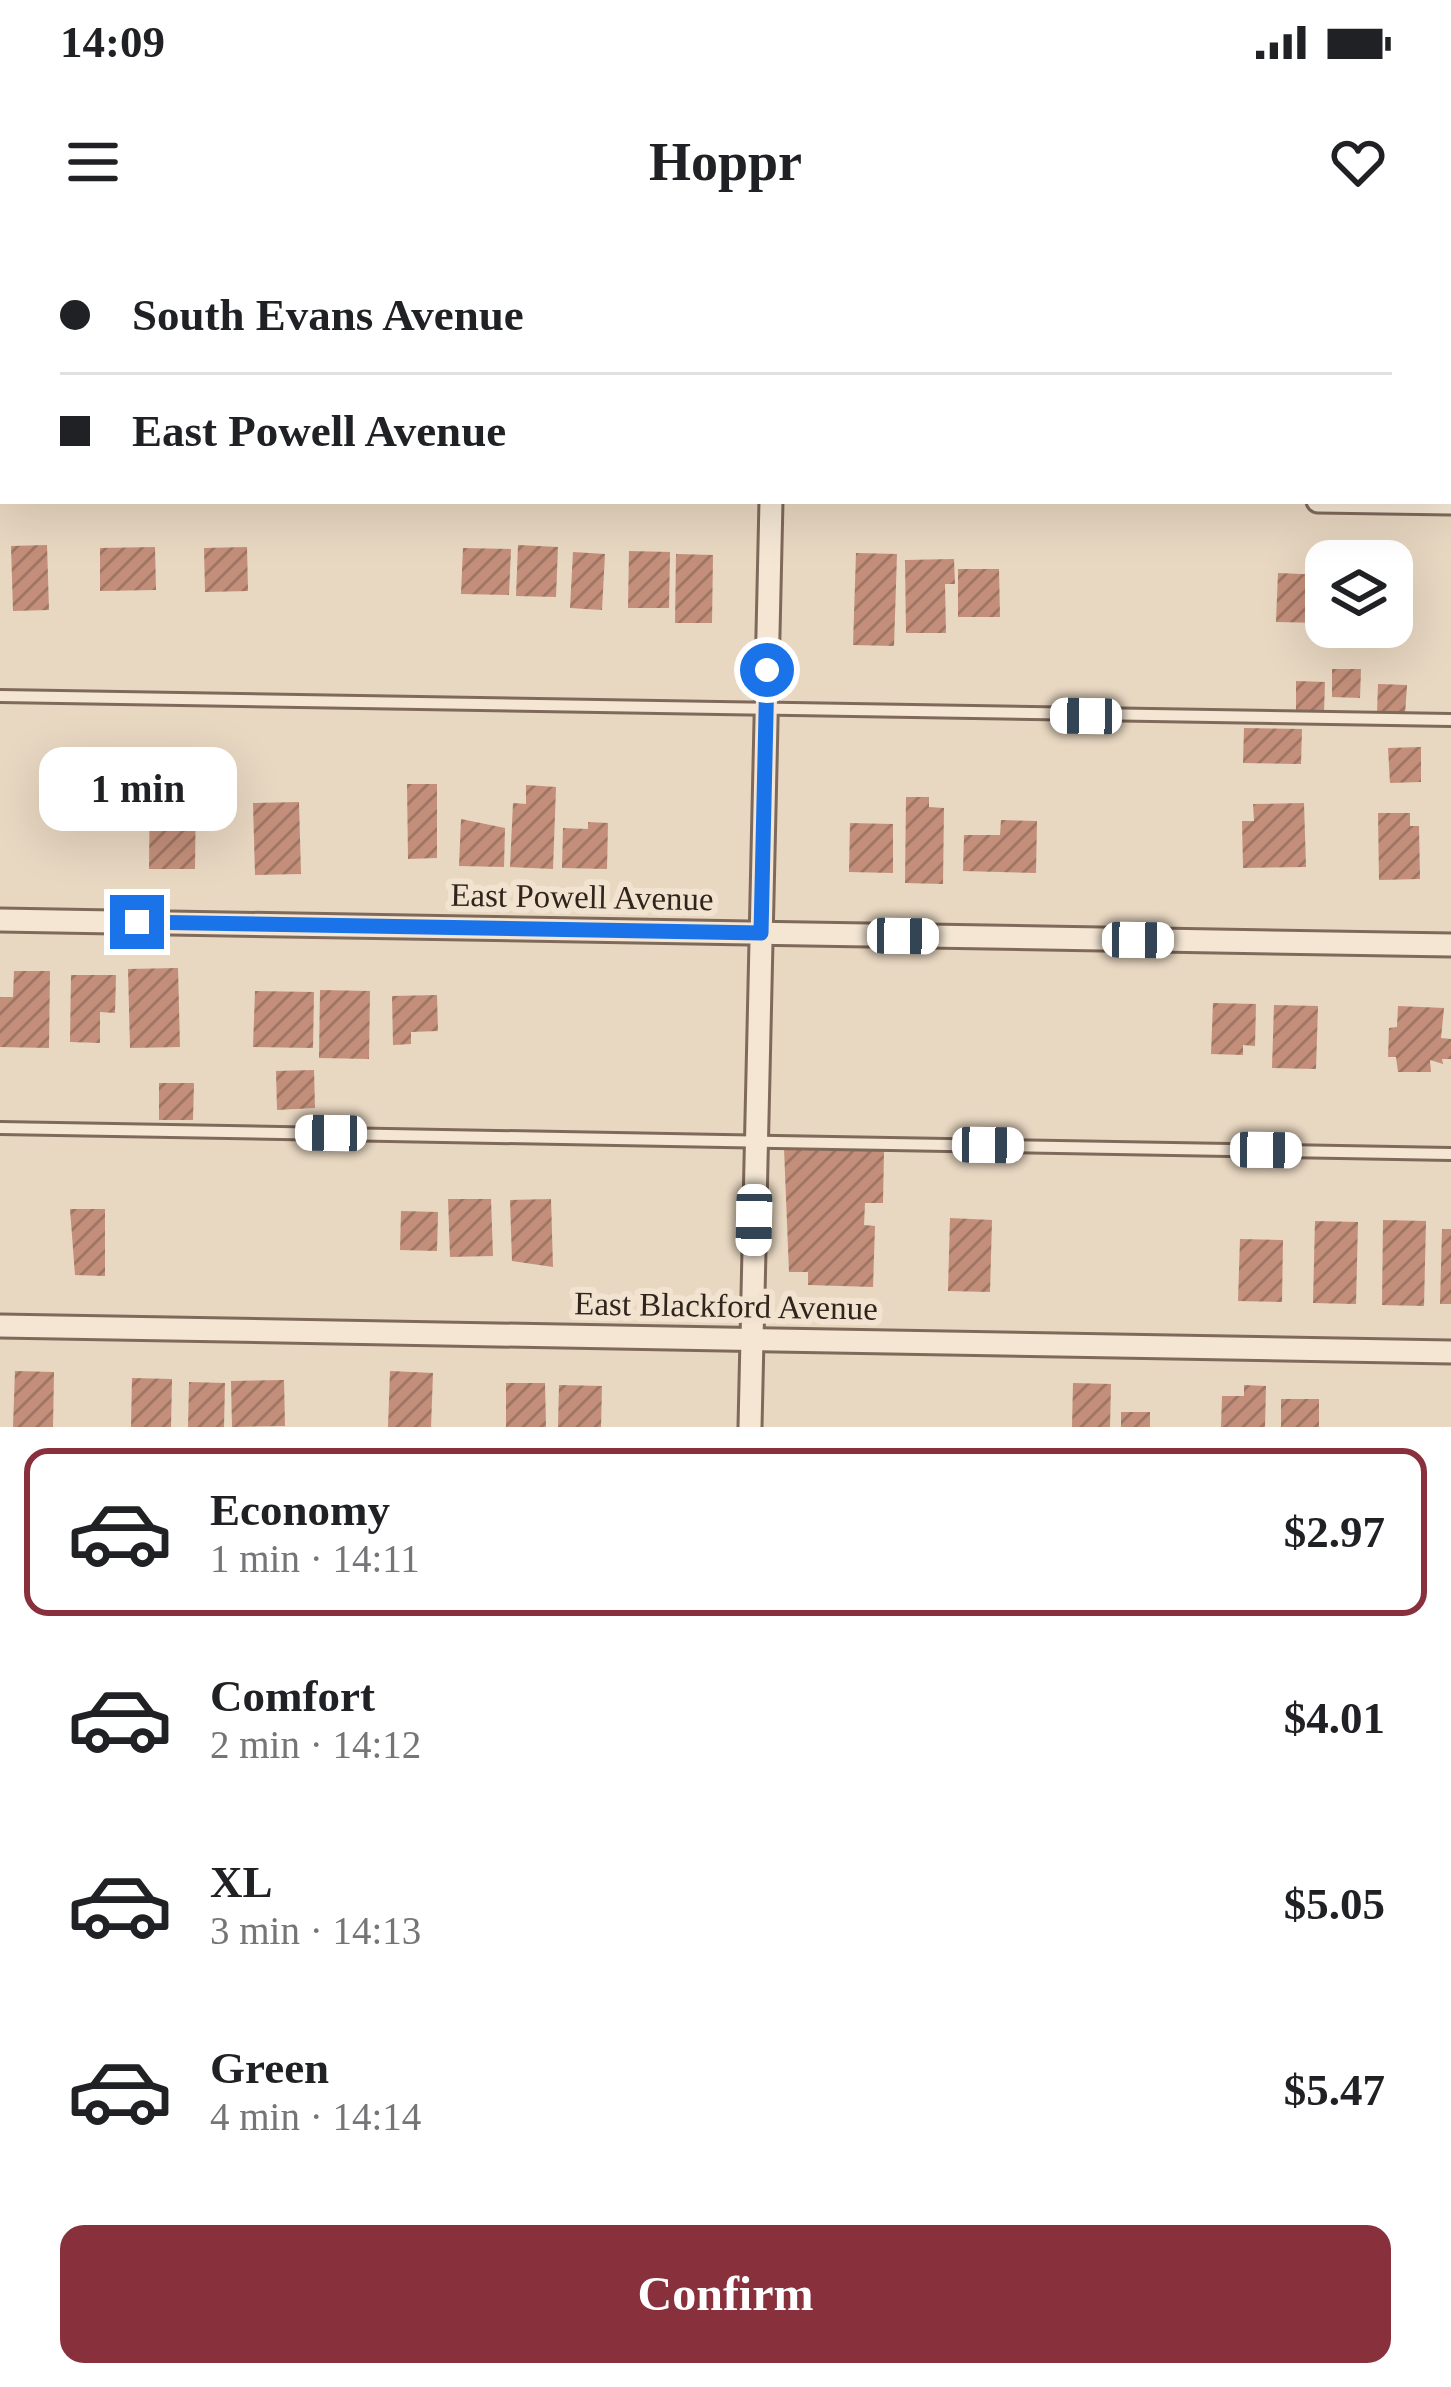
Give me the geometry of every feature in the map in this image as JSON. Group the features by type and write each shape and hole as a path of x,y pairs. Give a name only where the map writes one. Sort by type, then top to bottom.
{"street":[{"path":"750,1427 771,504"},
{"name":"East Powell Avenue","path":"0,920 1451,945"},
{"name":"East Blackford Avenue","path":"0,1326 1451,1352"}],"lane":[{"path":"0,696 766,713 1451,720"},
{"path":"0,1128 1451,1154"}],"building":[{"path":"47,545 49,610 13,611 11,546"},
{"path":"518,545 558,547 556,597 516,596"},
{"path":"155,547 156,590 100,591 100,548"},
{"path":"247,547 248,591 205,592 204,548"},
{"path":"463,548 511,549 509,595 461,594"},
{"path":"629,551 670,552 669,608 628,608"},
{"path":"573,552 605,554 602,610 570,608"},
{"path":"856,553 897,554 894,646 853,645"},
{"path":"676,554 713,555 712,623 675,623"},
{"path":"954,559 955,584 945,584 946,633 906,633 905,560"},
{"path":"958,569 999,569 1000,617 958,617"},
{"path":"1278,573 1305,574 1305,623 1276,622"},
{"path":"1332,669 1361,669 1360,698 1332,697"},
{"path":"1296,681 1325,682 1324,712 1296,712"},
{"path":"1378,684 1407,685 1405,715 1377,714"},
{"path":"1244,728 1302,729 1301,764 1243,763"},
{"path":"1421,747 1421,782 1390,783 1388,748"},
{"path":"150,781 196,781 195,869 149,869"},
{"path":"407,784 437,784 437,858 408,859"},
{"path":"526,785 556,787 553,869 510,867 513,803 526,804"},
{"path":"906,797 929,797 929,807 944,808 943,884 905,883"},
{"path":"299,802 301,874 255,875 253,803"},
{"path":"1304,803 1306,867 1243,868 1242,821 1254,821 1253,804"},
{"path":"1378,813 1410,813 1410,826 1419,826 1420,879 1379,880"},
{"path":"461,819 505,828 504,867 459,866"},
{"path":"1001,820 1037,821 1036,873 963,871 964,835 1000,835"},
{"path":"588,822 608,823 607,869 562,868 563,828 588,829"},
{"path":"850,823 893,824 893,873 849,872"},
{"path":"178,968 180,1047 130,1048 128,969"},
{"path":"14,971 50,971 49,1048 0,1047 0,997 13,997"},
{"path":"71,975 116,975 115,1013 100,1012 100,1043 70,1042"},
{"path":"320,990 370,991 369,1059 319,1058"},
{"path":"255,991 314,992 313,1048 253,1047"},
{"path":"437,995 438,1031 411,1032 411,1044 393,1045 392,996"},
{"path":"1213,1003 1256,1004 1255,1046 1243,1045 1243,1055 1211,1054"},
{"path":"1274,1005 1318,1006 1316,1069 1272,1068"},
{"path":"1398,1006 1444,1008 1441,1038 1451,1039 1451,1059 1442,1059 1443,1064 1430,1060 1431,1072 1398,1072 1396,1057 1388,1057 1389,1028 1397,1027"},
{"path":"314,1070 315,1108 277,1110 276,1071"},
{"path":"159,1083 194,1083 193,1120 159,1120"},
{"path":"784,1148 884,1150 883,1203 865,1203 864,1225 875,1226 873,1287 808,1285 808,1272 789,1272"},
{"path":"448,1199 491,1199 493,1256 450,1257"},
{"path":"551,1199 553,1267 512,1261 510,1200"},
{"path":"70,1209 105,1209 105,1276 75,1275"},
{"path":"401,1211 438,1212 437,1251 400,1250"},
{"path":"950,1218 992,1220 990,1292 948,1291"},
{"path":"1383,1220 1426,1221 1424,1306 1382,1305"},
{"path":"1315,1221 1358,1222 1356,1304 1313,1303"},
{"path":"1442,1229 1451,1229 1451,1304 1440,1304"},
{"path":"1240,1239 1283,1240 1282,1302 1238,1301"},
{"path":"15,1371 54,1372 53,1427 13,1427"},
{"path":"390,1371 433,1373 431,1427 388,1427"},
{"path":"132,1378 172,1379 171,1427 131,1427"},
{"path":"284,1380 285,1426 232,1427 231,1381"},
{"path":"189,1382 225,1383 224,1427 188,1427"},
{"path":"506,1383 545,1383 546,1427 506,1427"},
{"path":"1073,1383 1111,1384 1110,1427 1072,1427"},
{"path":"559,1385 602,1386 601,1427 558,1427"},
{"path":"1244,1385 1266,1386 1265,1427 1221,1427 1222,1396 1244,1396"},
{"path":"1281,1399 1319,1399 1319,1427 1281,1427"},
{"path":"1121,1412 1150,1412 1150,1427 1121,1427"}],"route":[{"path":"137,922 761,933 767,670"}]}
